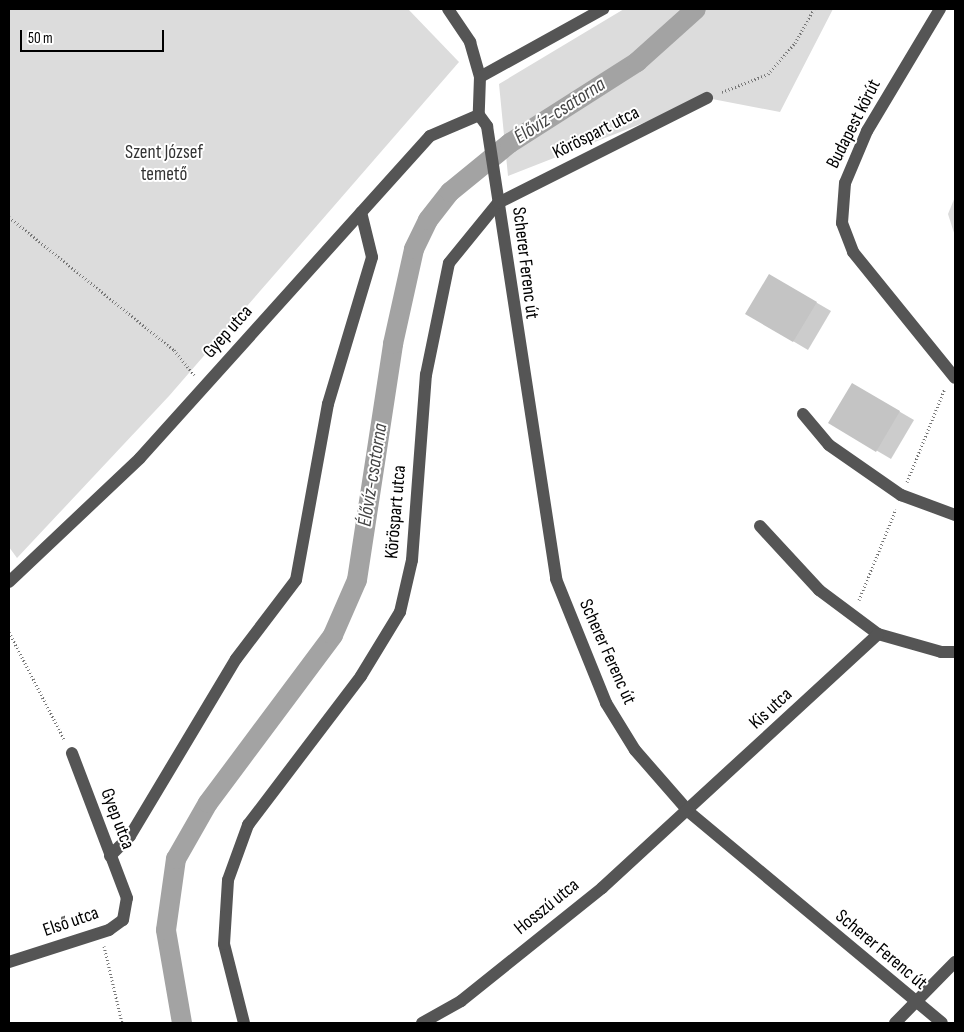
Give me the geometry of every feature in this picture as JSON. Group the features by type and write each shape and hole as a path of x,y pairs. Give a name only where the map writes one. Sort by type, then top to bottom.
{"street":[{"path":"448,9 470,42 480,77 479,115"},
{"path":"480,77 603,9"},
{"name":"Budapest körút","path":"939,9 867,131 846,183 842,223 853,252 955,378"},
{"name":"Köröspart utca","path":"244,1023 224,944 228,880 248,825 361,676 400,612 412,560 426,375 449,263 498,203 707,98"},
{"name":"Scherer Ferenc út","path":"479,115 486,126 556,579 606,703 635,750 689,812 917,1005 942,1023"},
{"name":"Gyep utca","path":"9,582 140,458 430,136 479,115"},
{"path":"110,856 130,836 236,659 296,580 328,404 372,257 361,212"},
{"path":"803,414 829,445 901,495 955,515"},
{"path":"760,526 819,590 878,634 941,652 955,652"},
{"name":"Kis utca","path":"689,812 878,634"},
{"name":"Gyep utca","path":"72,753 127,898"},
{"name":"Hosszú utca","path":"422,1023 461,1001 689,812"},
{"name":"Első utca","path":"9,962 100,933 123,920 127,898"},
{"path":"895,1023 917,1005 955,962"}],"path":[{"path":"707,98 768,74 795,43 814,9"},
{"path":"9,217 174,350 204,386"},
{"path":"9,632 72,753"},
{"path":"100,933 122,1023"}],"green space":[{"name":"Szent József temető","path":"9,9 408,9 459,62 169,396 17,558 9,547"},
{"path":"624,9 833,9 780,112 707,98 508,176 499,84"},
{"path":"955,197 955,236 948,214"}],"building":[{"path":"769,274 817,302 793,342 745,314"},
{"path":"852,383 900,411 876,452 828,423"}],"waterway":[{"name":"Élővíz-csatorna","path":"182,1023 166,930 176,859 208,803 333,635 357,580 393,344 414,249 428,220 450,192 510,143 637,62 696,9"}]}
